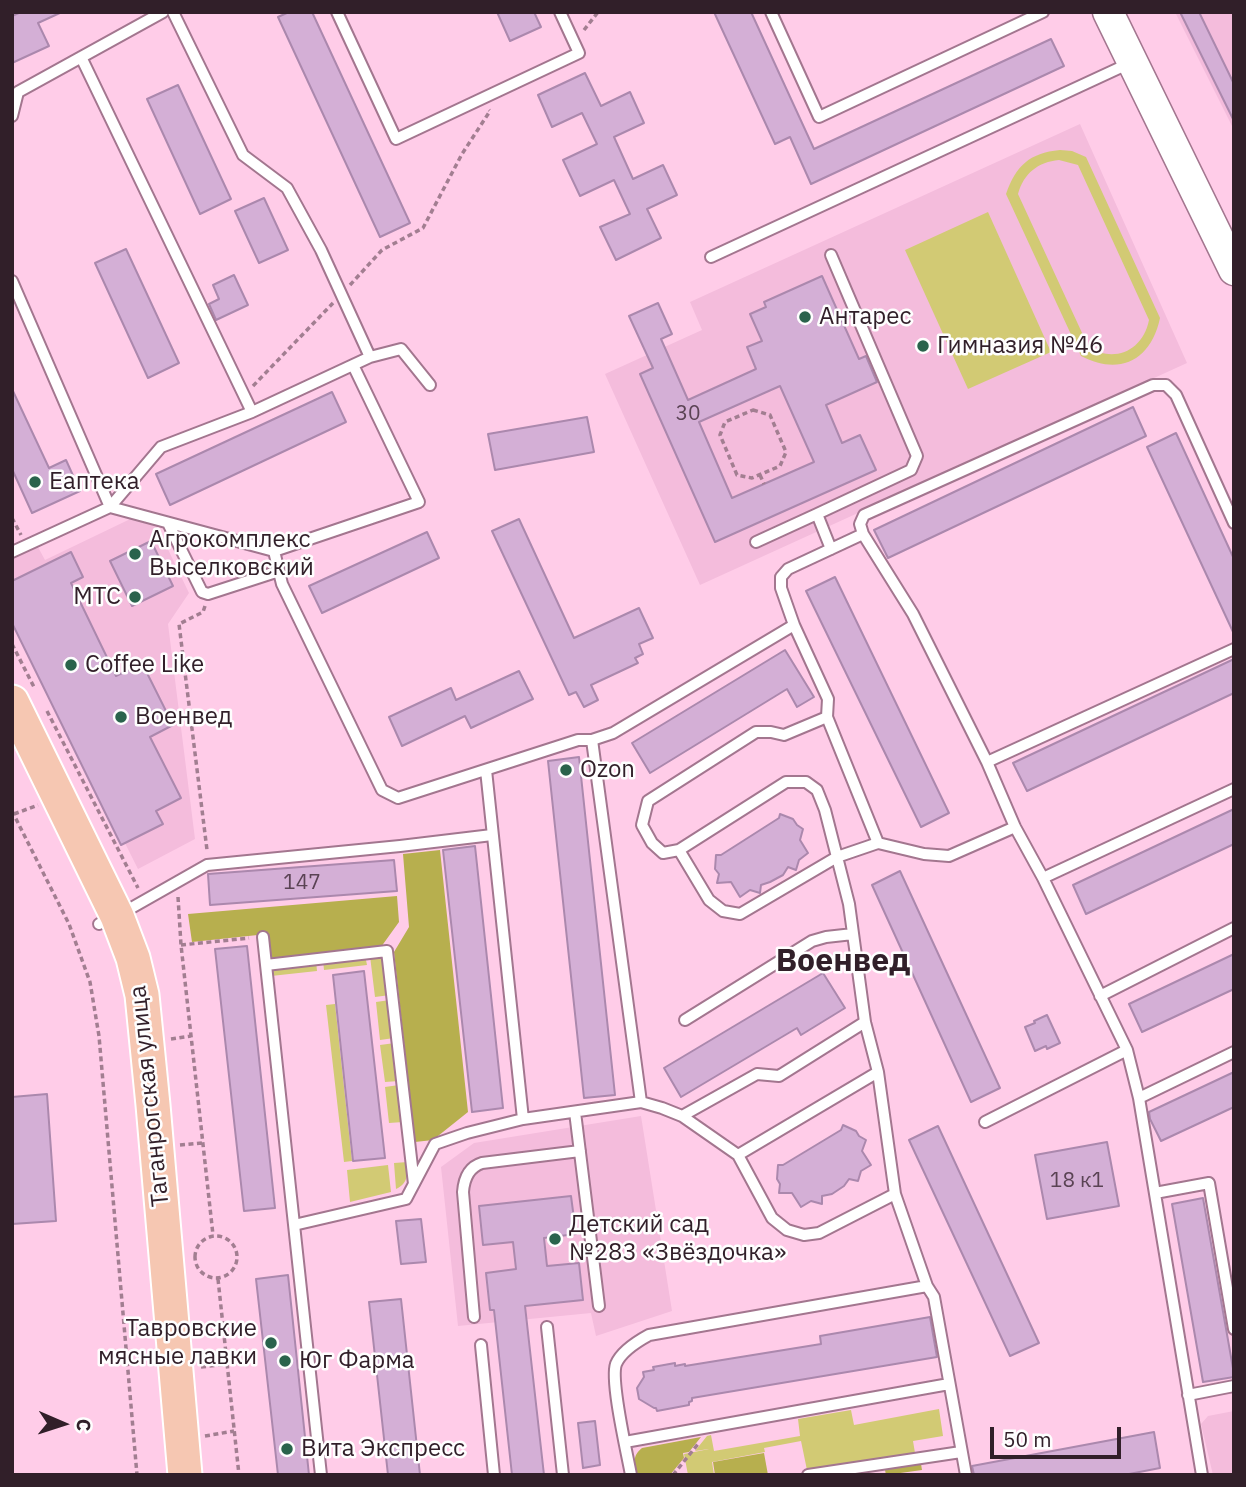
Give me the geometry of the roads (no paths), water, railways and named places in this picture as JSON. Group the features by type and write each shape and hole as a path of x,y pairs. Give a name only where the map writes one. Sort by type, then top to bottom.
{"main road":[{"name":"Таганрогская улица","path":"30,698 120,913 142,995 185,1475"},
{"name":"Таганрогская улица","path":"12,743 120,913 115,963 124,998 166,1475"}],"street":[{"path":"1108,12 1234,270"}],"lane":[{"path":"12,116 18,92 163,12"},
{"path":"173,12 243,155 287,188 321,250 370,357"},
{"path":"337,12 396,139 579,53 560,12"},
{"path":"771,12 819,117 1043,12"},
{"path":"82,57 252,412"},
{"path":"711,257 1132,62"},
{"path":"756,542 911,470 917,457 831,255"},
{"path":"12,281 110,507"},
{"path":"12,552 110,507 161,447 252,412 370,357 401,349 430,385"},
{"path":"110,507 274,551 419,502 353,365"},
{"path":"1202,1475 1139,1098 1127,1050 1043,878 1015,827 913,614 863,534 860,524 864,515 1153,385 1166,385 1176,395 1234,523"},
{"path":"817,514 831,549"},
{"path":"168,523 202,592 208,594 279,572"},
{"path":"863,534 788,569 781,577 781,588 794,625 828,699 827,718 877,843"},
{"path":"274,551 282,584 382,790 398,798 578,740 592,740 613,733 794,625"},
{"path":"986,762 1234,649"},
{"path":"827,718 784,735 756,732 648,801 642,825 652,843 663,853 679,850 786,782 806,782 817,790 825,810 849,904 866,1022 878,1072 895,1194 927,1286 934,1297 965,1475"},
{"path":"592,740 641,1102"},
{"path":"486,770 523,1119"},
{"path":"1043,878 1234,789"},
{"path":"679,850 709,900 723,911 740,914 837,857 877,843 925,854 949,856 1015,827"},
{"path":"120,913 207,865 492,835"},
{"path":"1100,996 1234,928"},
{"path":"685,1020 812,941 826,936 853,934"},
{"path":"263,937 321,1475"},
{"path":"266,965 387,951 414,1184"},
{"path":"682,1116 757,1074 779,1076 866,1022"},
{"path":"985,1122 1127,1050"},
{"path":"1139,1098 1234,1052"},
{"path":"738,1155 878,1072"},
{"path":"294,1225 406,1199 435,1144 523,1119 641,1102 682,1116 738,1155 772,1218 787,1230 804,1235 819,1233 895,1194"},
{"path":"575,1112 598,1306"},
{"path":"474,1317 463,1192 466,1176 472,1168 482,1163 580,1150"},
{"path":"1155,1193 1209,1183 1234,1329"},
{"path":"631,1475 615,1388 616,1364 632,1345 649,1335 927,1286"},
{"path":"547,1327 563,1475"},
{"path":"481,1345 494,1475"},
{"path":"625,1442 949,1384"},
{"path":"1188,1395 1234,1386"},
{"path":"808,1475 961,1452"}],"place":[{"name":"Антарес","path":"805,317"},
{"name":"Гимназия №46","path":"923,346"},
{"name":"Еаптека","path":"35,482"},
{"name":"Агрокомплекс Выселковский","path":"135,554"},
{"name":"МТС","path":"135,597"},
{"name":"Coffee Like","path":"71,665"},
{"name":"Военвед","path":"121,717"},
{"name":"Ozon","path":"566,770"},
{"name":"Детский сад №283 «Звёздочка»","path":"555,1239"},
{"name":"Тавровские мясные лавки","path":"271,1343"},
{"name":"Юг Фарма","path":"285,1361"},
{"name":"Вита Экспресс","path":"287,1449"}],"district":[{"name":"Военвед","path":"843,962"}]}
